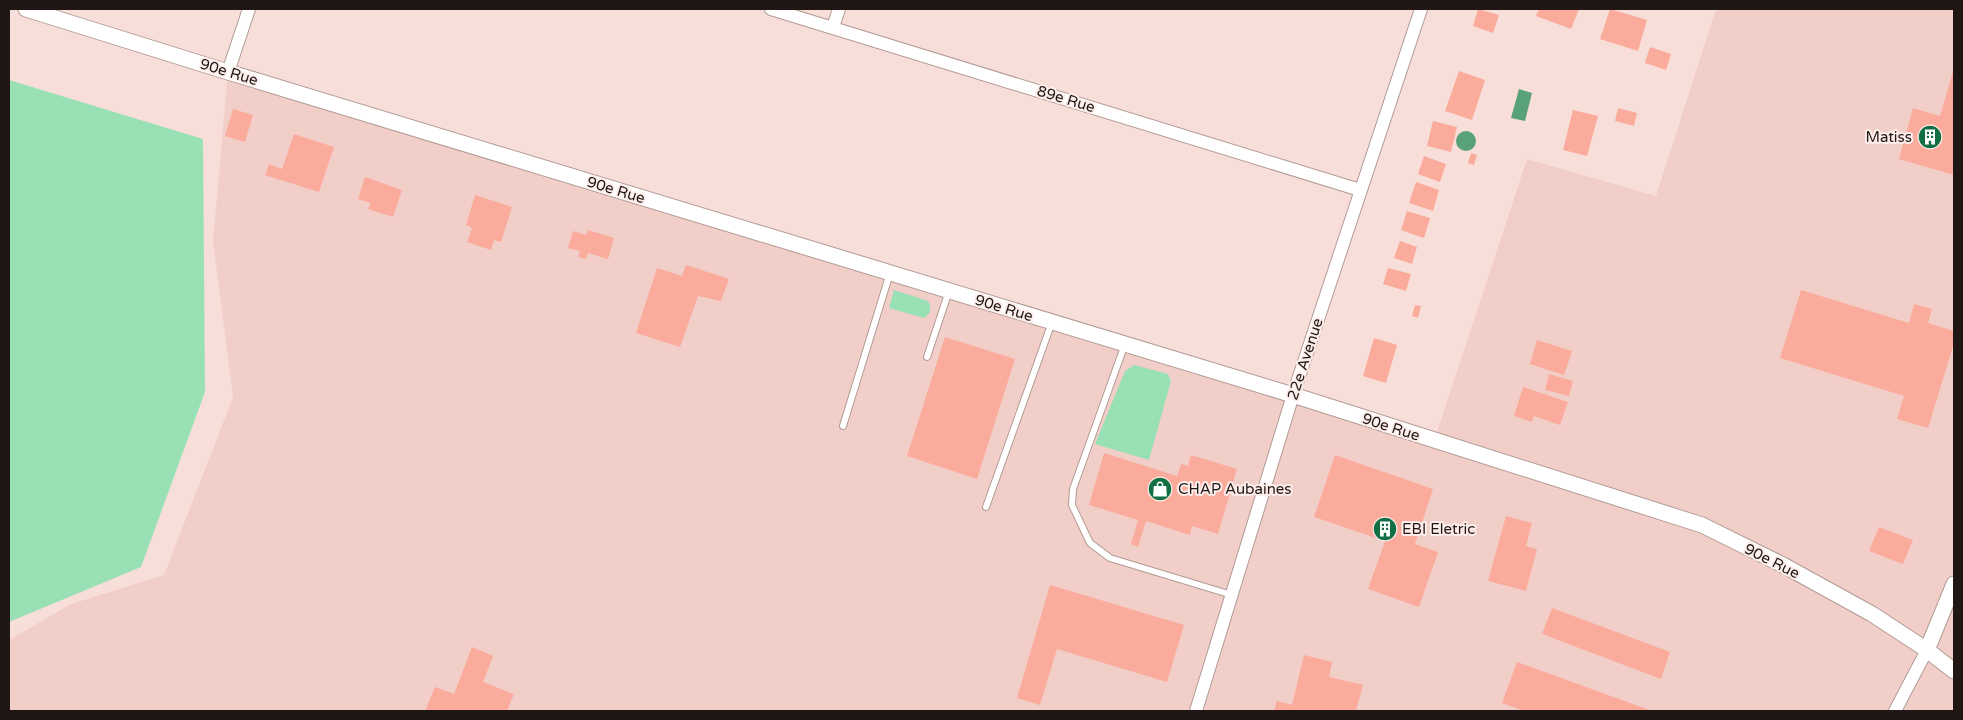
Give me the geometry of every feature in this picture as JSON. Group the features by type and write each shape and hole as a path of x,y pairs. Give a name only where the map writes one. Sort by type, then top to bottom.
{"street":[{"name":"90e Rue","path":"26,9 1125,344 1702,526 1783,565 1872,614 1927,650 1954,671"},
{"path":"228,72 248,9"},
{"name":"89e Rue","path":"771,9 1360,190"},
{"path":"833,27 839,9"},
{"name":"22e Avenue","path":"1196,711 1293,396 1420,9"},
{"path":"1895,711 1927,650 1954,584"}],"lane":[{"path":"843,426 890,273"},
{"path":"927,357 949,291"},
{"path":"986,507 1052,322"},
{"path":"1125,344 1073,489 1072,505 1077,519 1090,543 1110,558 1232,595"}],"shaded area":[{"path":"1716,9 1954,9 1954,711 9,711 9,640 71,604 164,575 233,397 213,241 228,72 1434,441 1527,159 1656,196"},
{"path":"9,80 203,139 205,392 141,567 9,622"},
{"path":"1519,89 1532,93 1525,121 1511,118"},
{"path":"1466,131 1473,134 1476,141 1473,148 1466,151 1459,148 1456,141 1459,134"},
{"path":"894,290 928,301 930,308 928,314 924,318 889,308"},
{"path":"1134,365 1168,374 1171,381 1149,460 1095,444 1125,371"}],"building":[{"path":"1478,9 1499,15 1493,33 1473,26"},
{"path":"1539,9 1579,9 1571,29 1536,16"},
{"path":"1610,9 1647,20 1638,51 1600,39"},
{"path":"1650,47 1671,54 1666,70 1645,63"},
{"name":"Matiss","path":"1954,68 1954,175 1899,159 1913,108 1940,116"},
{"path":"1459,71 1485,80 1472,120 1445,111"},
{"path":"1618,108 1637,113 1634,126 1615,121"},
{"path":"233,109 253,115 245,142 225,136"},
{"path":"1573,110 1598,116 1587,156 1563,150"},
{"path":"1433,121 1457,127 1451,152 1427,146"},
{"path":"294,134 334,147 319,192 265,175 269,164 282,169"},
{"path":"1471,153 1477,155 1474,165 1468,163"},
{"path":"1424,156 1446,164 1440,182 1418,174"},
{"path":"365,177 402,190 393,217 368,209 371,203 358,199"},
{"path":"1416,182 1439,190 1433,211 1409,203"},
{"path":"475,195 512,207 501,242 494,240 491,250 467,242 472,228 466,225"},
{"path":"1407,211 1430,218 1424,238 1401,230"},
{"path":"588,230 614,238 608,259 588,253 586,259 578,257 580,251 568,248 573,231 586,235"},
{"path":"1400,241 1417,247 1412,264 1394,258"},
{"path":"686,265 729,279 721,301 698,296 680,347 636,333 657,268 682,276"},
{"path":"1388,268 1411,274 1406,291 1383,284"},
{"path":"1801,290 1909,323 1914,304 1932,309 1928,323 1954,331 1954,343 1928,428 1897,419 1904,396 1780,358"},
{"path":"1415,305 1421,306 1418,318 1412,316"},
{"path":"945,337 1015,359 977,479 907,456"},
{"path":"1374,338 1397,345 1386,383 1363,376"},
{"path":"1537,340 1572,351 1564,375 1530,364"},
{"path":"1549,374 1573,381 1569,396 1545,390"},
{"path":"1523,387 1568,402 1560,425 1534,416 1532,422 1514,416"},
{"path":"1104,453 1177,476 1181,464 1188,466 1191,455 1237,469 1218,534 1192,526 1190,535 1146,521 1138,547 1131,544 1138,520 1089,505"},
{"name":"EBI Eletric","path":"1335,455 1433,489 1415,544 1438,552 1419,607 1368,589 1385,541 1314,517"},
{"path":"1506,516 1532,523 1526,546 1537,549 1526,591 1488,581"},
{"path":"1879,527 1913,540 1903,564 1869,551"},
{"path":"1050,585 1184,625 1167,682 1057,649 1040,705 1017,698"},
{"path":"1552,608 1670,652 1661,679 1542,634"},
{"path":"472,647 493,656 483,682 514,694 507,711 425,711 435,687 454,694"},
{"path":"1304,655 1332,662 1329,677 1363,685 1356,711 1274,711 1277,701 1292,705"},
{"path":"1517,662 1652,711 1524,711 1502,703"}],"place":[{"name":"Matiss","path":"1930,137"},
{"name":"CHAP Aubaines","path":"1160,489"},
{"name":"EBI Eletric","path":"1385,529"}]}
